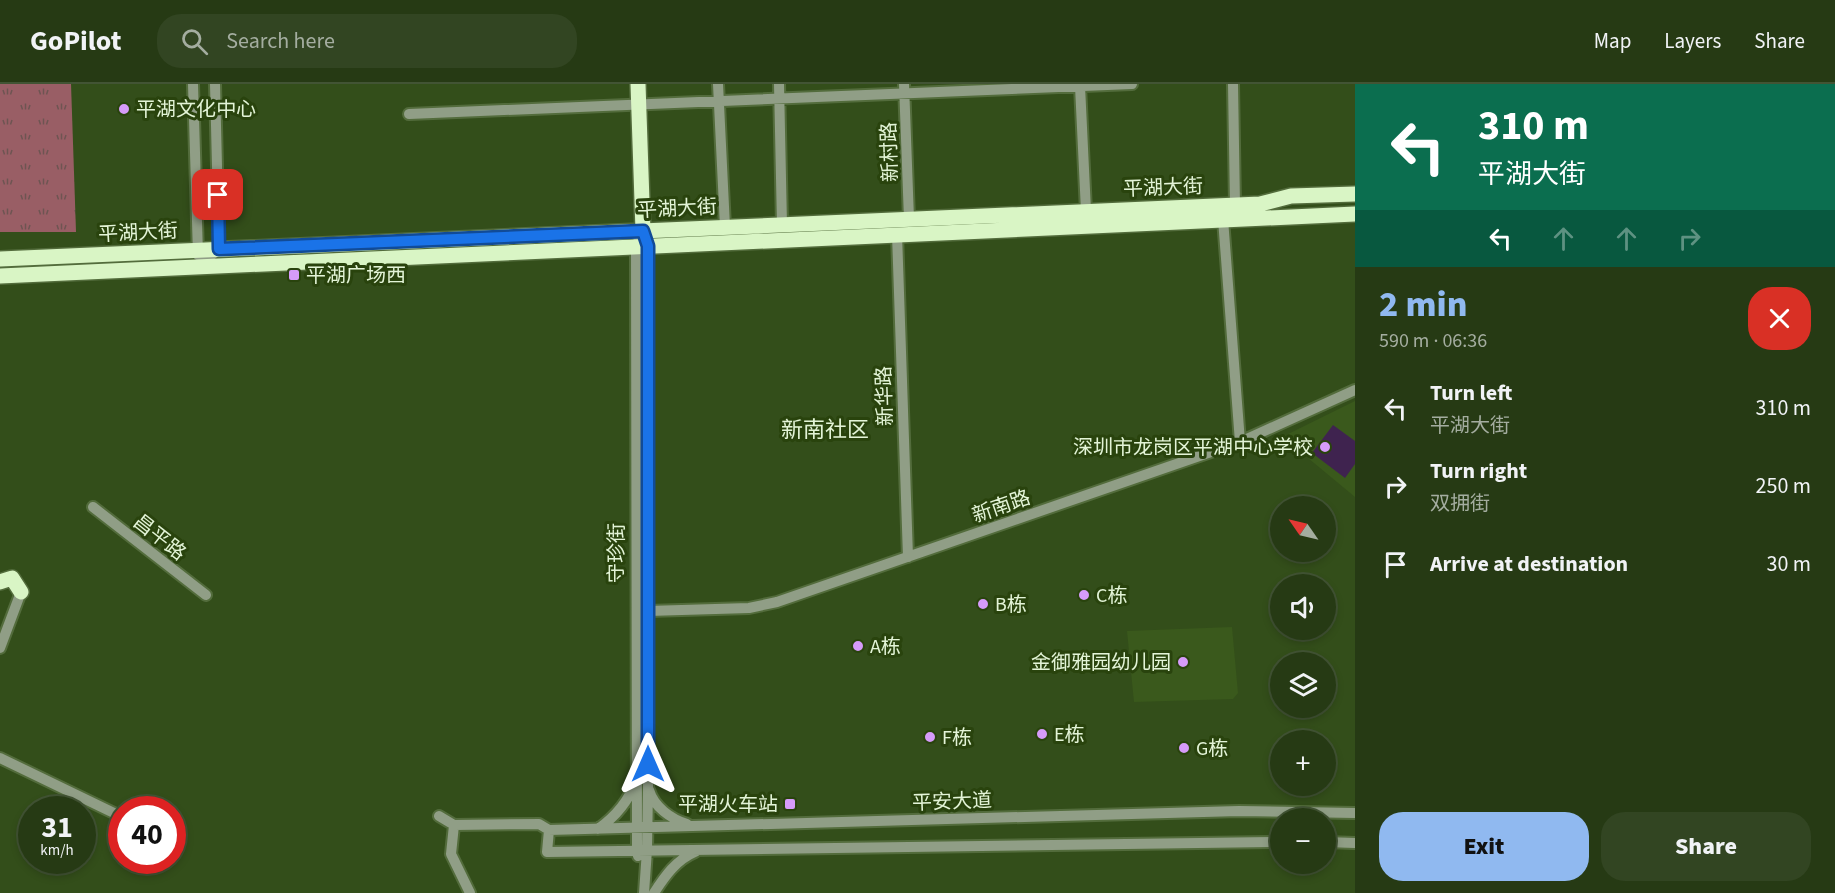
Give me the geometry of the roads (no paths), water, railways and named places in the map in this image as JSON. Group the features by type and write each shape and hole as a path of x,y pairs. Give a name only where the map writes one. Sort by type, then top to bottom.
{"main road":[{"name":"守珍街","path":"638,84 643,231"},
{"name":"平湖大街","path":"0,259 1260,204 1291,196 1355,194"},
{"name":"平湖大街","path":"0,276 1355,214"},
{"path":"6,580 21,592"}],"street":[{"path":"193,84 198,266"},
{"path":"198,266 219,249 215,84"},
{"path":"718,84 725,227"},
{"path":"779,84 782,225"},
{"path":"409,114 779,99 904,89 1132,84"},
{"path":"1233,84 1235,205 1223,219 1240,442"},
{"path":"1080,86 1086,211"},
{"name":"新村路","path":"904,89 909,219"},
{"name":"守珍街","path":"643,231 637,778 642,828 644,893"},
{"name":"新华路","path":"897,234 908,557"},
{"name":"守珍街","path":"642,246 648,610 648,788 642,828"},
{"name":"新南路","path":"648,610 716,610 768,604 1240,442 1355,390"},
{"name":"昌平路","path":"93,507 206,595"},
{"path":"0,648 21,592"},
{"path":"0,758 108,810"},
{"path":"597,829 607,823 620,809 637,778"},
{"path":"648,788 651,797 663,810 682,823 693,826"},
{"name":"平安大道","path":"454,825 539,824 549,830 1239,811 1355,813"},
{"path":"439,816 454,825 451,854 470,893"},
{"path":"549,830 547,852 1270,842"},
{"path":"1336,842 1355,843"},
{"path":"654,893 663,878 676,864 699,850"}],"place":[{"name":"平湖文化中心","path":"124,109"},
{"name":"平湖广场西","path":"294,275"},
{"name":"深圳市龙岗区平湖中心学校","path":"1325,447"},
{"name":"C栋","path":"1084,595"},
{"name":"B栋","path":"983,604"},
{"name":"A栋","path":"858,646"},
{"name":"金御雅园幼儿园","path":"1183,662"},
{"name":"E栋","path":"1042,734"},
{"name":"F栋","path":"930,737"},
{"name":"G栋","path":"1184,748"},
{"name":"平湖火车站","path":"790,804"}],"district":[{"name":"新南社区","path":"825,429"}]}
